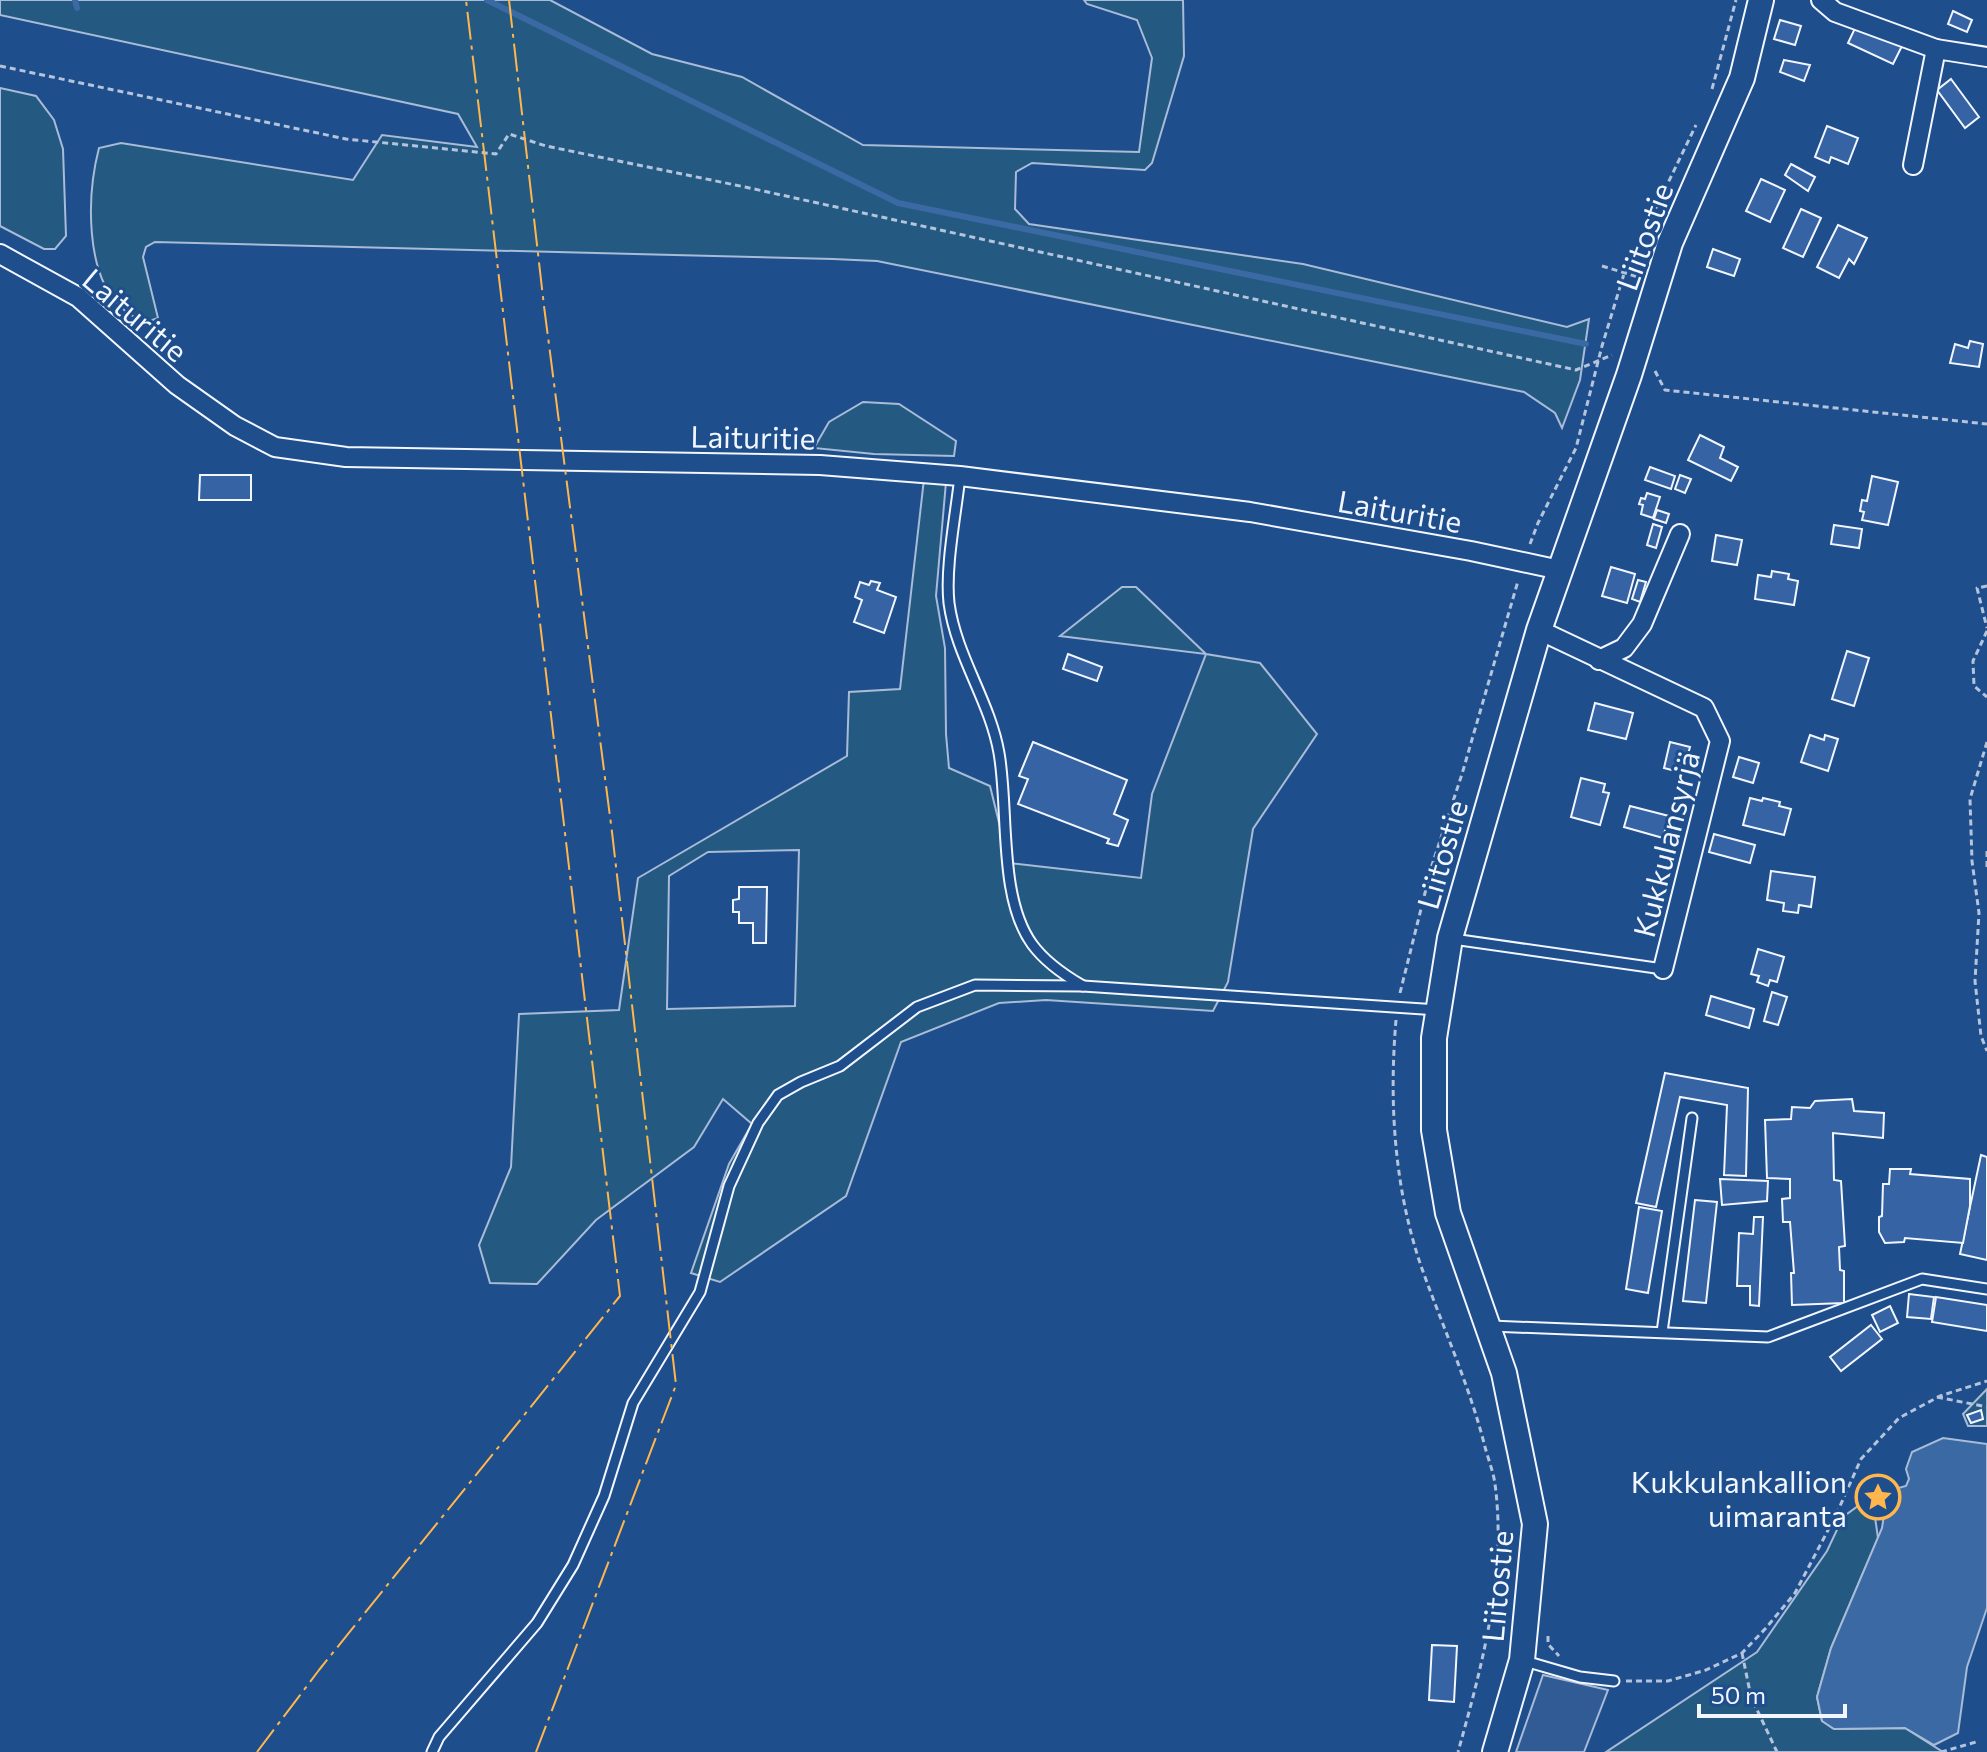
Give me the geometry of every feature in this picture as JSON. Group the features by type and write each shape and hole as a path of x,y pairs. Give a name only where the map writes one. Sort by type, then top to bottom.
{"street":[{"name":"Liitostie","path":"1495,1752 1522,1660 1535,1524 1504,1373 1448,1213 1434,1130 1434,1038 1438,1010 1450,938 1539,630 1629,375 1670,243 1742,78 1761,0"},
{"path":"1821,0 1835,12 1936,49 1987,57"},
{"path":"1913,165 1936,49"},
{"name":"Laituritie","path":"0,254 78,297 177,385 235,426 275,447 346,457 820,465 960,476 1250,512 1560,570"},
{"path":"1599,660 1624,648 1642,624 1680,534"},
{"name":"Kukkulansyrjä","path":"1539,630 1704,708 1720,741 1663,969"}],"lane":[{"path":"960,476 948,584 949,605 968,667 989,713 999,753 1015,908 1032,943 1060,972 1083,986"},
{"path":"1450,938 1663,969"},
{"path":"432,1752 439,1737 537,1623 573,1565 604,1496 633,1403 700,1292 729,1186 758,1123 778,1095 840,1066 917,1007 975,985 1083,986 1438,1010"},
{"path":"1662,1332 1692,1118"},
{"path":"1487,1326 1768,1337 1922,1279 1987,1289"},
{"path":"1522,1660 1580,1677 1614,1681"}],"path":[{"path":"1709,98 1736,0"},
{"path":"0,66 346,139 496,154 509,134 546,146 1576,370 1599,361"},
{"path":"1458,1752 1487,1646 1498,1544 1495,1483 1474,1405 1420,1263 1400,1187 1394,1106 1396,1009 1432,865 1462,774 1523,563 1538,523 1576,448 1624,274 1697,122"},
{"path":"1602,266 1624,274"},
{"path":"1665,390 1987,424"},
{"path":"1987,586 1977,588 1987,630 1973,661 1974,686 1987,697"},
{"path":"1987,742 1970,799 1972,861 1979,913 1975,981 1981,1036 1987,1051"},
{"path":"1987,851 1987,868"},
{"path":"1614,1681 1668,1681 1706,1670 1742,1653 1795,1593 1861,1459 1899,1418 1937,1397 1987,1381"},
{"path":"1937,1397 1987,1407"},
{"path":"1742,1653 1751,1697 1777,1752"},
{"path":"1941,1752 1976,1742"}],"shaded area":[{"path":"0,0 550,0 652,54 742,77 863,145 1139,152 1152,58 1137,20 1087,4 1084,0 1183,0 1184,56 1152,163 1145,170 1032,163 1016,172 1015,209 1029,224 1303,264 1567,327 1589,319 1580,380 1562,428 1555,413 1524,392 877,261 833,259 155,242 146,247 143,257 158,318 144,323 125,311 110,294 95,256 91,210 99,148 121,143 353,180 382,135 477,147 458,114 0,15"},
{"path":"0,88 36,96 54,120 63,149 66,236 55,249 44,249 0,226"},
{"path":"863,402 899,404 956,441 954,456 874,454 814,448 829,422"},
{"path":"924,479 946,482 936,596 945,648 949,768 990,786 1009,863 1141,878 1152,794 1206,654 1260,663 1317,734 1253,829 1228,982 1213,1011 1046,1000 999,1003 901,1042 846,1196 720,1282 691,1273 729,1164 752,1124 723,1099 694,1147 596,1220 537,1284 490,1283 479,1245 511,1167 519,1014 619,1010 638,878 847,756 849,692 900,689","holes":["799,850 795,1006 667,1009 669,876 708,852"]},
{"path":"1122,587 1136,587 1206,654 1060,636"},
{"path":"1987,1389 1987,1426 1968,1426 1963,1414"},
{"path":"1943,1438 1987,1444 1987,1608 1967,1667 1958,1733 1934,1745 1905,1728 1834,1729 1822,1721 1817,1697 1831,1648 1882,1528 1884,1515 1898,1488 1906,1486 1909,1479 1906,1469 1912,1452"},
{"path":"1858,1506 1875,1517 1878,1538 1831,1648 1817,1697 1822,1721 1834,1729 1905,1728 1943,1752 1606,1752 1757,1652 1827,1551 1843,1517"},
{"path":"1543,1675 1608,1690 1584,1752 1516,1752"}],"building":[{"path":"1953,11 1972,20 1967,32 1948,24"},
{"path":"1780,20 1801,26 1795,45 1774,39"},
{"path":"1857,24 1902,46 1893,64 1848,43"},
{"path":"1784,60 1810,65 1804,81 1780,72"},
{"path":"1951,79 1979,117 1965,128 1937,90"},
{"path":"1827,126 1858,138 1848,164 1831,157 1829,163 1815,157"},
{"path":"1791,164 1815,177 1808,191 1785,175"},
{"path":"1761,179 1785,190 1770,222 1746,211"},
{"path":"1801,209 1821,218 1803,257 1783,248"},
{"path":"1838,225 1867,238 1854,264 1849,259 1839,278 1817,267"},
{"path":"1713,249 1740,259 1734,276 1707,267"},
{"path":"1970,341 1983,344 1979,367 1950,363 1955,344 1968,348"},
{"path":"1700,435 1724,447 1720,458 1738,467 1731,481 1688,460"},
{"path":"1650,467 1675,476 1671,489 1645,480"},
{"path":"200,475 251,475 251,500 199,500"},
{"path":"1680,475 1691,479 1685,493 1675,489"},
{"path":"1872,476 1898,482 1888,525 1862,520 1862,500 1867,501"},
{"path":"1647,493 1660,497 1653,518 1641,514 1643,505 1639,504"},
{"path":"1657,510 1669,514 1666,523 1654,519"},
{"path":"1653,524 1662,527 1656,548 1647,545"},
{"path":"1834,525 1862,529 1859,548 1831,544"},
{"path":"1716,535 1742,540 1737,565 1712,561"},
{"path":"1611,567 1635,574 1627,603 1602,596"},
{"path":"1772,571 1789,574 1788,579 1798,581 1794,605 1755,599 1758,575 1771,577"},
{"path":"1638,580 1646,582 1640,602 1632,599"},
{"path":"871,581 880,583 877,590 896,597 884,633 854,622 862,600 855,597 860,582 869,585"},
{"path":"1847,651 1869,658 1854,706 1832,699"},
{"path":"1068,654 1102,667 1097,681 1063,669"},
{"path":"1595,703 1633,713 1626,739 1588,730"},
{"path":"1810,735 1824,740 1825,735 1838,739 1828,771 1801,762"},
{"path":"1033,742 1127,780 1114,814 1128,820 1118,846 1107,843 1109,839 1018,804 1028,779 1019,776"},
{"path":"1670,742 1690,747 1683,773 1664,768"},
{"path":"1739,757 1759,763 1753,783 1733,777"},
{"path":"1581,778 1605,784 1603,792 1609,793 1600,825 1571,817"},
{"path":"1750,798 1780,802 1779,806 1791,809 1784,835 1743,825"},
{"path":"1630,806 1669,816 1663,838 1624,827"},
{"path":"1714,834 1755,845 1750,863 1709,852"},
{"path":"1771,871 1815,877 1811,907 1799,905 1798,913 1783,911 1784,903 1767,900"},
{"path":"739,887 767,887 766,943 753,943 753,923 739,923 739,912 733,912 733,900 739,899"},
{"path":"1758,949 1784,957 1777,982 1770,980 1768,986 1757,982 1759,976 1751,974"},
{"path":"1772,992 1787,997 1778,1025 1764,1021"},
{"path":"1711,996 1754,1009 1749,1028 1706,1015"},
{"path":"1665,1073 1748,1088 1746,1176 1724,1175 1727,1105 1680,1097 1656,1207 1636,1203"},
{"path":"1852,1099 1854,1111 1884,1113 1883,1138 1833,1133 1834,1180 1841,1181 1845,1246 1839,1247 1840,1270 1844,1271 1844,1303 1792,1305 1791,1273 1794,1273 1790,1222 1783,1222 1782,1199 1790,1198 1790,1179 1767,1178 1765,1120 1791,1119 1792,1107 1810,1108 1815,1101"},
{"path":"1981,1155 1987,1157 1987,1260 1960,1254"},
{"path":"1890,1169 1911,1169 1910,1174 1970,1179 1970,1206 1963,1243 1905,1238 1904,1242 1885,1243 1879,1232 1879,1217 1882,1216 1883,1184 1889,1184"},
{"path":"1720,1179 1768,1181 1767,1201 1722,1205"},
{"path":"1695,1200 1717,1202 1706,1303 1683,1301"},
{"path":"1639,1207 1662,1211 1648,1293 1626,1289"},
{"path":"1754,1217 1763,1217 1759,1306 1750,1305 1750,1286 1737,1286 1739,1233 1753,1234"},
{"path":"1909,1294 1934,1297 1931,1319 1907,1317"},
{"path":"1936,1297 1987,1305 1987,1331 1932,1322"},
{"path":"1890,1306 1898,1323 1880,1332 1872,1315"},
{"path":"1871,1325 1882,1339 1841,1371 1830,1357"},
{"path":"1981,1410 1983,1419 1971,1423 1967,1415"},
{"path":"1432,1645 1457,1646 1454,1702 1429,1700"}],"waterway":[{"path":"75,0 77,8"},
{"path":"487,0 898,203 1586,344"}],"power":[{"path":"257,1752 319,1670 620,1296 466,0"},
{"path":"509,0 544,306 612,832 676,1385 536,1752"}],"place":[{"name":"Kukkulankallion uimaranta","path":"1878,1497"}]}
